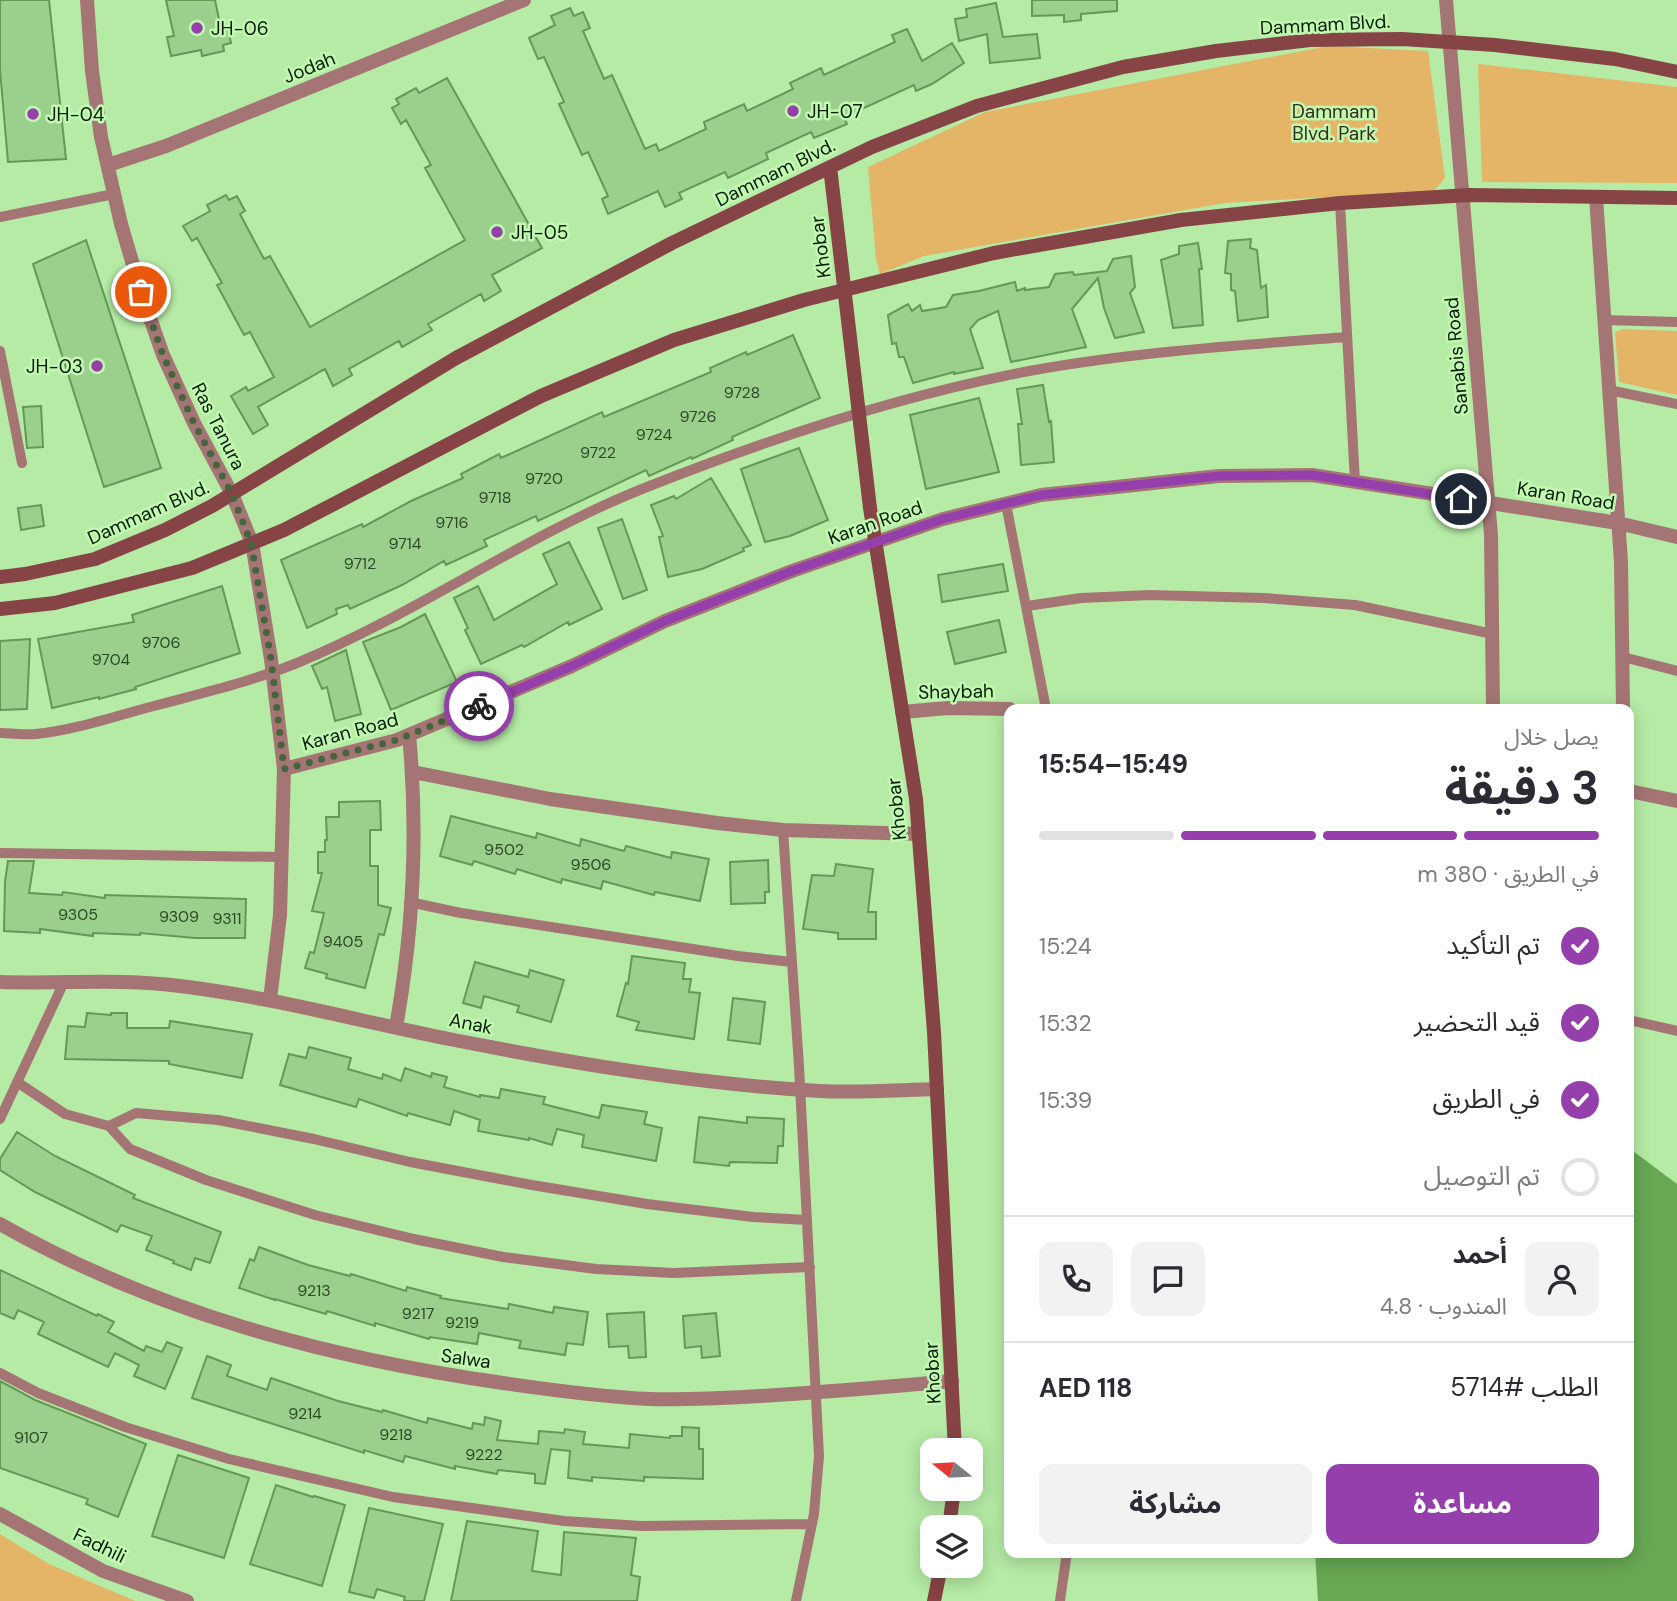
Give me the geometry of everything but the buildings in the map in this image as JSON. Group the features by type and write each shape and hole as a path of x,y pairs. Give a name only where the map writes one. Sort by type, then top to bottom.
{"main road":[{"name":"Dammam Blvd.","path":"0,577 95,558 165,530 232,494 456,358 672,243 872,147 977,106 1123,67 1216,51 1310,40 1402,39 1449,42 1615,59 1677,72"},
{"name":"Khobar","path":"830,167 875,542 916,799 937,1089 954,1438"},
{"path":"0,609 55,603 192,568 284,530 553,391 674,340 804,300 994,253 1181,220 1340,203 1461,196 1677,198"},
{"path":"934,1601 939,1578"}],"street":[{"name":"Ras Tanura","path":"87,0 92,71 108,165 141,292 163,355 194,423 232,494 251,543 272,672 284,769 280,915 270,1000"},
{"name":"Jodah","path":"108,165 166,146 524,0"},
{"name":"Sanabis Road","path":"1446,0 1491,535 1493,704"},
{"path":"1596,197 1618,523 1623,704"},
{"name":"Karan Road","path":"284,769 410,735 572,666 665,621 792,571 943,519 1041,495 1219,476 1312,475 1618,523 1677,537"},
{"name":"Shaybah","path":"902,712 948,708 1004,709"},
{"path":"396,1027 405,968 415,795 410,735"},
{"path":"413,772 617,809 783,830 919,834"},
{"path":"1634,792 1677,802"},
{"name":"Anak","path":"0,982 178,985 270,1000 448,1038 721,1081 822,1091 937,1089"},
{"name":"Salwa","path":"0,1224 74,1263 143,1293 250,1330 343,1355 435,1374 563,1391 650,1399 817,1392 952,1381"},
{"name":"Fadhili","path":"0,1514 103,1571 187,1601"}],"lane":[{"path":"0,217 114,194"},
{"path":"1340,203 1355,482"},
{"path":"1604,320 1677,322"},
{"path":"0,733 35,734 85,725 253,679 299,662 438,594 540,538 642,489 858,412 1031,371 1205,348 1347,337"},
{"path":"0,351 22,463"},
{"path":"1609,390 1677,404"},
{"path":"1006,504 1045,704"},
{"path":"1027,606 1081,598 1150,595 1264,598 1355,605 1493,634"},
{"path":"1623,657 1677,671"},
{"path":"783,830 800,1089 819,1456 812,1524 796,1601"},
{"path":"0,853 282,857"},
{"path":"409,902 474,915 792,962"},
{"path":"0,1119 64,982"},
{"path":"1634,1021 1677,1031"},
{"path":"17,1082 65,1114 109,1126 130,1149 206,1180 315,1215 414,1240 503,1257 596,1269 674,1273 810,1267"},
{"path":"109,1126 136,1113 218,1120 314,1139 410,1163 532,1185 647,1204 753,1217 807,1220"},
{"path":"0,1373 38,1393 138,1431 229,1459 393,1497 564,1521 641,1526 812,1524"},
{"path":"1060,1601 1066,1558"}],"green space":[{"name":"Dammam Blvd. Park","path":"1328,46 1428,51 1445,178 1434,191 1225,203 924,256 880,274 876,259 868,167 985,112"},
{"path":"1478,64 1677,87 1677,183 1482,182"},
{"path":"1622,329 1677,331 1677,395 1619,382 1615,332"},
{"path":"0,1534 49,1564 135,1601 0,1601"}],"shaded area":[{"path":"1634,1152 1677,1184 1677,1601 1318,1601 1315,1558 1634,1558"}],"way so far":[{"path":"141,292 163,355 194,423 232,494 251,543 271,659 284,769 397,740 479,706"}],"place":[{"name":"JH-06","path":"197,28"},
{"name":"JH-07","path":"793,111"},
{"name":"JH-04","path":"33,114"},
{"name":"JH-05","path":"497,232"},
{"name":"JH-03","path":"97,366"}],"route":[{"path":"479,706 572,666 665,621 792,571 943,519 1041,495 1219,476 1312,475 1461,499"}]}
